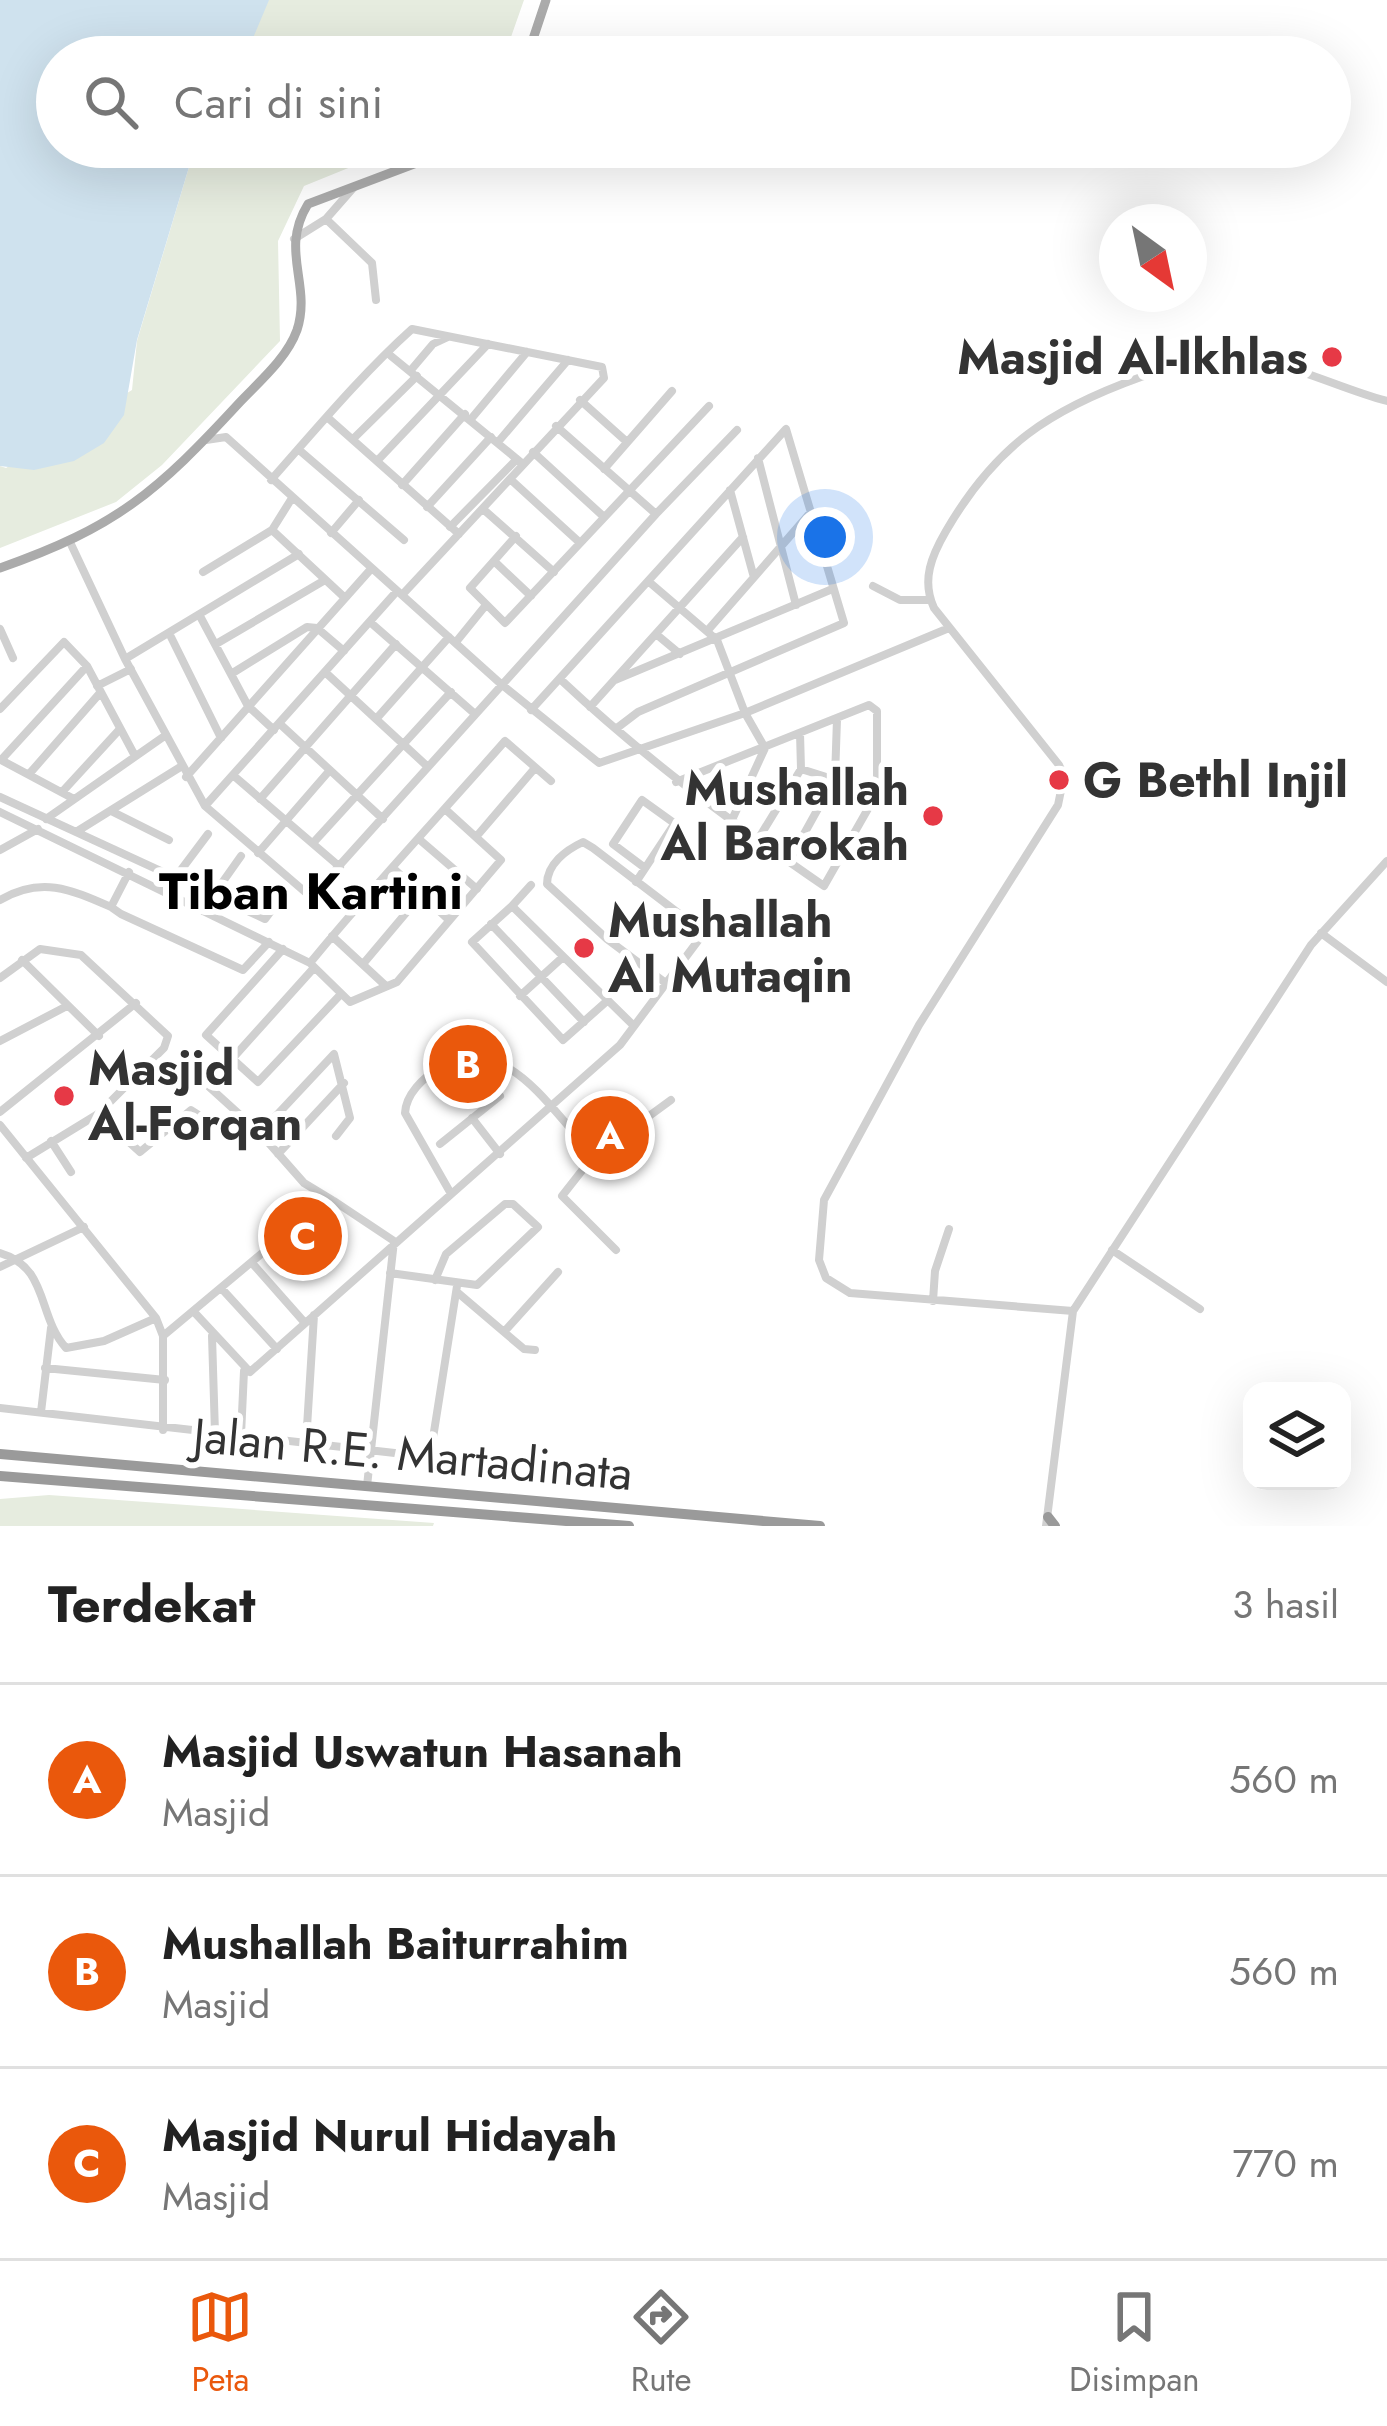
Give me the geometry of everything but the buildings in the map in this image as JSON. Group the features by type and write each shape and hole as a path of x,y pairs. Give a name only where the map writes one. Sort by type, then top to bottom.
{"highway":[{"name":"Jalan R.E. Martadinata","path":"0,1454 820,1526"},
{"path":"208,1489 209,1472"},
{"name":"Jalan R.E. Martadinata","path":"0,1476 629,1526"}],"main road":[{"path":"534,36 546,0"},
{"path":"0,568 69,541 136,506 205,440 280,358 296,332 300,305 293,240 308,204 398,168"}],"street":[{"path":"293,240 326,219 358,182"},
{"path":"326,219 372,263 376,301"},
{"path":"272,480 376,362 391,356 416,328 604,370 604,378 533,452 450,526"},
{"path":"353,439 414,373 433,344 455,336"},
{"path":"377,461 442,398 488,344"},
{"path":"402,485 527,352"},
{"path":"391,356 520,461"},
{"path":"1073,1312 850,1293 826,1278 819,1260 824,1200 919,1025 1058,806 1064,776 930,600 932,556 972,486 1027,431 1114,387 1211,356 1304,371 1387,401"},
{"path":"427,508 569,359"},
{"path":"604,469 672,392"},
{"path":"580,400 627,442"},
{"path":"516,536 470,588 506,623 709,406"},
{"path":"227,416 226,437 591,760 607,762 745,713 949,628"},
{"path":"327,417 459,534"},
{"path":"556,426 656,514"},
{"path":"532,710 786,429 830,590 844,623 638,712 616,728"},
{"path":"69,541 124,659 205,806 311,897 737,430"},
{"path":"205,440 226,437"},
{"path":"298,449 404,540"},
{"path":"533,452 603,516"},
{"path":"758,458 796,604"},
{"path":"205,806 370,622 483,509 520,461"},
{"path":"510,479 578,541"},
{"path":"730,489 753,575"},
{"path":"203,572 272,530 292,498"},
{"path":"331,533 359,500"},
{"path":"483,509 554,572"},
{"path":"708,630 811,512"},
{"path":"272,530 344,597"},
{"path":"590,707 743,537"},
{"path":"124,659 201,618 299,554"},
{"path":"494,561 531,596"},
{"path":"186,777 371,569"},
{"path":"215,644 325,580"},
{"path":"648,580 717,640 745,713 766,748"},
{"path":"873,586 907,602 930,600"},
{"path":"615,680 830,590"},
{"path":"376,718 486,605"},
{"path":"201,618 248,706 305,745 383,819"},
{"path":"370,622 475,714"},
{"path":"231,674 307,627 317,628 344,651"},
{"path":"0,629 2,644 14,658"},
{"path":"656,634 680,654"},
{"path":"170,635 221,738"},
{"path":"0,710 64,642 87,666 135,756"},
{"path":"260,799 396,644"},
{"path":"74,799 2,763 87,666"},
{"path":"30,773 99,690 130,669"},
{"path":"325,672 428,767"},
{"path":"560,679 676,782 757,842 830,884 878,793 875,706 676,782"},
{"path":"314,843 451,692"},
{"path":"788,862 835,778 837,718"},
{"path":"63,790 119,730"},
{"path":"757,842 801,769 800,733"},
{"path":"46,819 166,735"},
{"path":"232,1059 332,936 505,741 550,782"},
{"path":"731,822 766,748"},
{"path":"75,833 182,766"},
{"path":"476,837 535,768"},
{"path":"801,769 878,793"},
{"path":"258,853 331,770"},
{"path":"234,776 340,867"},
{"path":"0,796 267,919 285,892"},
{"path":"636,882 674,823 641,800 613,844 645,868"},
{"path":"0,812 283,949 355,1003 397,982 501,860 445,809"},
{"path":"110,810 169,840"},
{"path":"0,850 38,829"},
{"path":"166,890 208,835"},
{"path":"420,840 477,889"},
{"path":"195,1313 244,1371 250,1372 450,1192 500,1154 552,1101 608,1056 634,1026 667,984 700,938 698,929 583,842 554,862 547,876 555,892 667,984"},
{"path":"212,897 241,856"},
{"path":"1047,1524 1073,1312 1321,933 1387,861"},
{"path":"394,868 448,920"},
{"path":"111,907 129,872"},
{"path":"0,900 40,884 69,889 235,969 249,966 269,942"},
{"path":"531,885 472,946 563,1040 607,1001"},
{"path":"363,964 422,894"},
{"path":"512,906 634,1026"},
{"path":"490,924 584,1022"},
{"path":"1321,933 1387,982"},
{"path":"332,936 386,986"},
{"path":"0,978 40,949 82,955 168,1036 164,1048 98,1114 26,1158"},
{"path":"283,949 206,1035 262,1083 341,994"},
{"path":"520,996 563,957"},
{"path":"22,961 99,1036"},
{"path":"0,1112 136,1003"},
{"path":"0,1041 68,1006"},
{"path":"260,1133 331,1054 338,1057 350,1118 336,1136"},
{"path":"450,1192 405,1113 406,1102 431,1073 472,1058 509,1070 552,1101 595,1154 614,1169 628,1166 634,1151 618,1145 619,1138 671,1100"},
{"path":"185,1065 260,1133 304,1184 394,1241"},
{"path":"278,1154 344,1083"},
{"path":"440,1144 500,1096"},
{"path":"98,1114 140,1152 190,1110 213,1124 243,1118"},
{"path":"472,1118 500,1154"},
{"path":"0,1125 156,1318 163,1336 164,1430"},
{"path":"51,1141 71,1172"},
{"path":"595,1154 562,1196 616,1250"},
{"path":"163,1336 315,1209 334,1201"},
{"path":"435,1280 446,1255 505,1204 513,1204 538,1227 477,1285 456,1289"},
{"path":"0,1267 84,1228"},
{"path":"933,1300 935,1271 950,1229"},
{"path":"367,1486 394,1241"},
{"path":"1112,1250 1200,1309"},
{"path":"0,1253 18,1258 43,1293 51,1327 41,1412"},
{"path":"252,1264 304,1323"},
{"path":"504,1332 558,1272"},
{"path":"390,1273 435,1280 456,1289 524,1349 535,1350"},
{"path":"222,1289 277,1349"},
{"path":"0,1408 425,1458 433,1453 456,1289"},
{"path":"306,1444 314,1315"},
{"path":"51,1327 66,1348 104,1341 156,1318"},
{"path":"212,1334 215,1433"},
{"path":"45,1368 165,1380"},
{"path":"241,1436 244,1371"},
{"path":"599,1506 599,1525"}],"shaded area":[{"path":"243,0 524,0 511,36 201,36"},
{"path":"189,168 348,168 304,186 278,241 280,341 162,465 116,502 0,548 0,466 6,468 132,390 137,341"},
{"path":"49,1495 434,1523 0,1526 0,1499"}],"water":[{"path":"0,0 269,0 254,36 36,36 36,168 189,168 137,340 124,415 104,443 74,461 34,470 0,466"}],"place":[{"name":"Masjid Al-Ikhlas","path":"1332,357"},
{"name":"G Bethl Injil","path":"1059,780"},
{"name":"Mushallah Al Barokah","path":"933,816"},
{"name":"Mushallah Al Mutaqin","path":"584,948"},
{"name":"Mushallah Baiturrahim","path":"468,1064"},
{"name":"Masjid Al-Forqan","path":"64,1096"},
{"name":"Masjid Uswatun Hasanah","path":"610,1135"},
{"name":"Masjid Nurul Hidayah","path":"303,1236"}],"district":[{"name":"Tiban Kartini","path":"311,891"}]}
